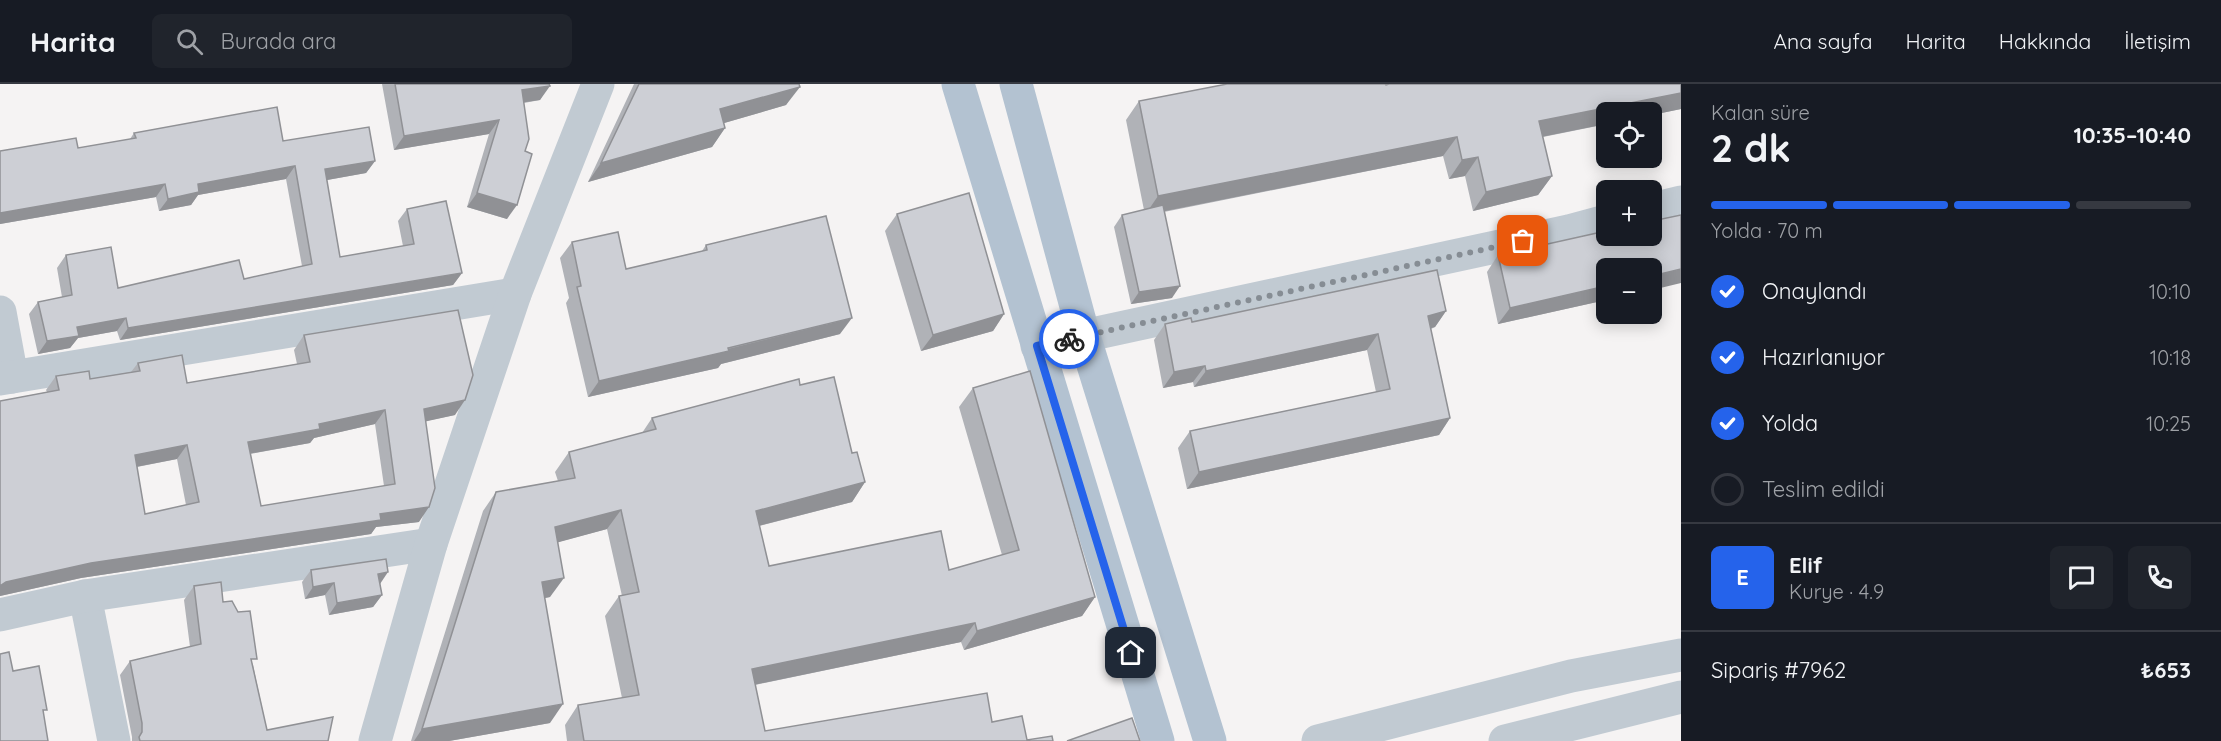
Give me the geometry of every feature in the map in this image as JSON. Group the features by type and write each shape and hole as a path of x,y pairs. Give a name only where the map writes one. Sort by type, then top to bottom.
{"main road":[{"path":"958,84 1158,741"},
{"path":"1016,84 1084,336 1210,741"}],"street":[{"path":"375,741 431,544 515,294 598,84"},
{"path":"1662,206 1681,201"},
{"path":"1037,346 1596,224"},
{"path":"0,312 6,378 515,294"},
{"path":"0,615 85,596 431,544"},
{"path":"85,596 114,741"},
{"path":"1318,741 1571,676 1681,655"},
{"path":"1505,741 1681,697"}],"building":[{"path":"395,84 549,84 550,86 522,90 529,139 525,151 532,154 517,205 477,193 499,120 404,136"},
{"path":"639,84 799,84 800,87 720,109 725,128 601,163"},
{"path":"1227,84 1681,84 1681,93 1635,102 1596,102 1596,110 1539,121 1552,176 1486,192 1478,157 1462,160 1457,137 1158,196 1139,101"},
{"path":"277,107 283,141 369,127 375,161 325,169 340,257 414,244 407,209 446,201 462,273 128,328 126,318 77,327 79,336 47,341 38,302 72,295 66,255 111,247 118,288 239,260 244,279 312,264 295,166 198,184 199,192 168,199 165,184 0,213 0,151 76,138 78,148 136,138 134,133"},
{"path":"969,193 1004,314 933,335 897,214"},
{"path":"1163,205 1180,286 1139,292 1122,215"},
{"path":"1681,215 1681,269 1662,274 1662,258 1596,258 1596,288 1510,308 1498,255 1596,233 1596,246 1662,246 1662,219"},
{"path":"826,216 852,318 728,348 729,351 599,381 577,287 581,286 572,242 618,232 626,269 707,250 706,245"},
{"path":"1437,270 1446,311 1428,316 1450,418 1199,472 1190,431 1390,389 1378,334 1206,371 1205,366 1174,372 1165,324 1191,318 1192,322"},
{"path":"458,310 473,375 465,400 424,409 435,488 429,507 380,514 381,520 91,563 6,582 0,586 0,401 59,390 56,376 89,371 90,379 140,371 138,363 182,355 187,383 310,362 304,335","holes":["385,410 395,484 261,506 248,442 320,429 319,424","187,445 199,502 145,514 135,455"]},
{"path":"1030,371 1095,597 977,631 975,623 752,669 765,731 987,693 992,722 1022,716 1027,740 1052,736 1053,741 584,741 578,705 639,695 619,596 639,592 621,510 555,527 564,578 542,582 563,704 422,729 496,492 575,478 569,452 656,429 652,418 799,379 800,385 834,377 852,453 857,452 865,482 756,511 769,566 941,531 949,570 1019,550 973,388"},
{"path":"386,559 388,572 378,574 382,595 337,603 334,583 313,587 311,570"},
{"path":"221,582 223,602 232,601 238,612 250,611 257,659 251,659 267,730 333,717 328,741 140,741 142,723 130,661 201,644 194,586"},
{"path":"9,652 13,671 39,666 47,710 43,710 48,741 0,741 0,654"},
{"path":"1132,718 1140,741 1067,741"}],"way so far":[{"path":"1069,339 1523,241"}],"route":[{"path":"1069,339 1037,346 1131,653"}]}
